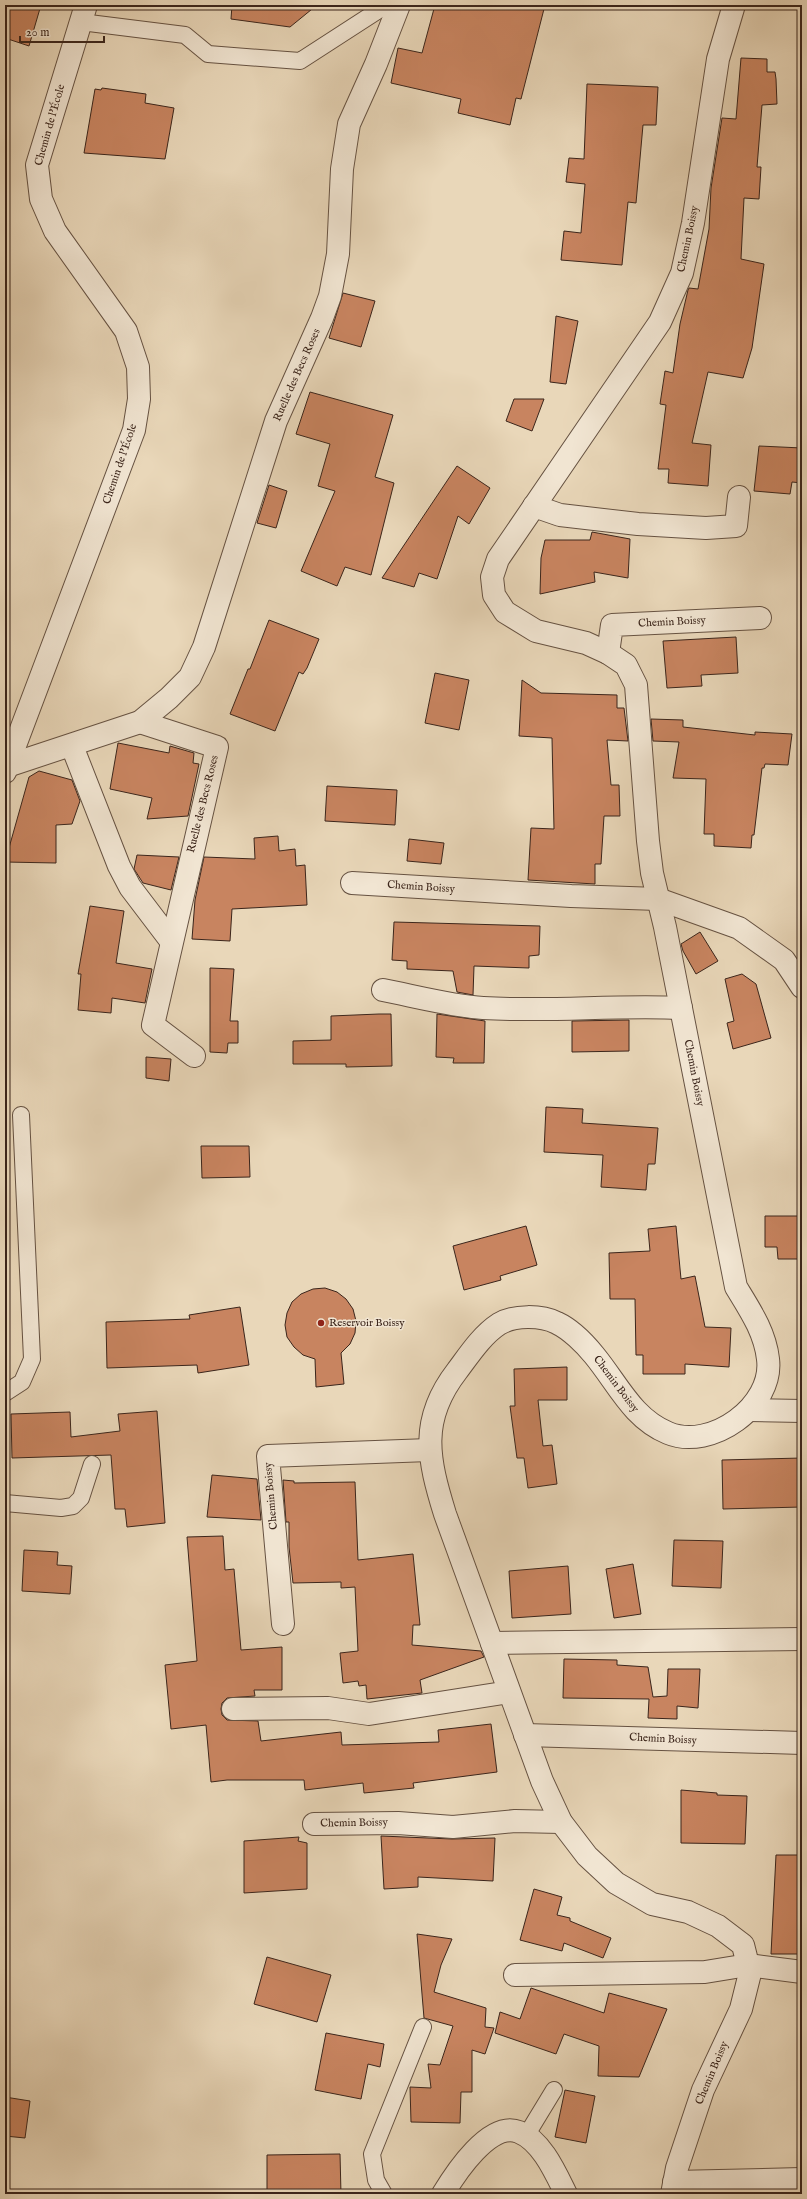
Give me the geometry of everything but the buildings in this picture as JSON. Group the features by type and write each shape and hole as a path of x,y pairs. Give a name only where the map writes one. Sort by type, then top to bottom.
{"street":[{"name":"Chemin Boissy","path":"734,5 718,58 693,223 682,273 660,322 498,559 492,577 494,595 505,612 531,629 586,643 608,653 626,665 636,685 648,841 658,899 736,1287 764,1337 768,1360 765,1386 749,1410 728,1428 696,1436 670,1434 649,1424 633,1409 594,1354 556,1323 526,1318 512,1319 499,1324 485,1336 448,1382 437,1405 431,1427 429,1450 435,1483 445,1514 542,1781 561,1822 587,1856 616,1884 652,1904 688,1912 718,1926 743,1945 750,1973 740,2009 703,2090 677,2168 673,2188 802,2179"},
{"name":"Ruelle des Becs Roses","path":"6,769 140,722 169,698 190,676 204,647 276,421 322,318 330,296 338,254 346,139 352,116 376,64 398,8"},
{"name":"Chemin de l'École","path":"6,769 134,430 139,399 138,367 126,331 55,231 41,199 37,165 83,13"},
{"path":"534,506 560,515 706,528 736,526 739,497"},
{"name":"Chemin Boissy","path":"608,653 612,625 760,618"},
{"name":"Ruelle des Becs Roses","path":"140,722 217,747 171,941 153,1026 194,1056"},
{"path":"72,746 119,866 130,887 171,941"},
{"name":"Chemin Boissy","path":"352,883 571,896 658,899 739,928 784,960 802,987"},
{"path":"383,990 481,1008 565,1009 632,1006 681,1008"},
{"path":"749,1410 802,1411"},
{"name":"Chemin Boissy","path":"283,1624 268,1456 429,1450"},
{"path":"492,1643 802,1639"},
{"path":"233,1709 328,1708 369,1714 509,1692"},
{"name":"Chemin Boissy","path":"525,1735 802,1743"},
{"name":"Chemin Boissy","path":"314,1824 398,1823 452,1827 515,1821 561,1822"},
{"path":"515,1974 705,1972 748,1965 802,1972"},
{"path":"443,2194 458,2170 478,2147 493,2136 517,2131 526,2136 548,2158 566,2194"}],"lane":[{"path":"83,13 185,35 208,54 300,61 385,6 398,8"},
{"path":"5,1392 22,1382 32,1359 21,1115"},
{"path":"5,1503 62,1508 73,1506 81,1498 92,1464"},
{"path":"384,2194 376,2180 372,2154 423,2027"},
{"path":"526,2136 554,2090"}],"place":[{"name":"Reservoir Boissy","path":"321,1323"}]}
